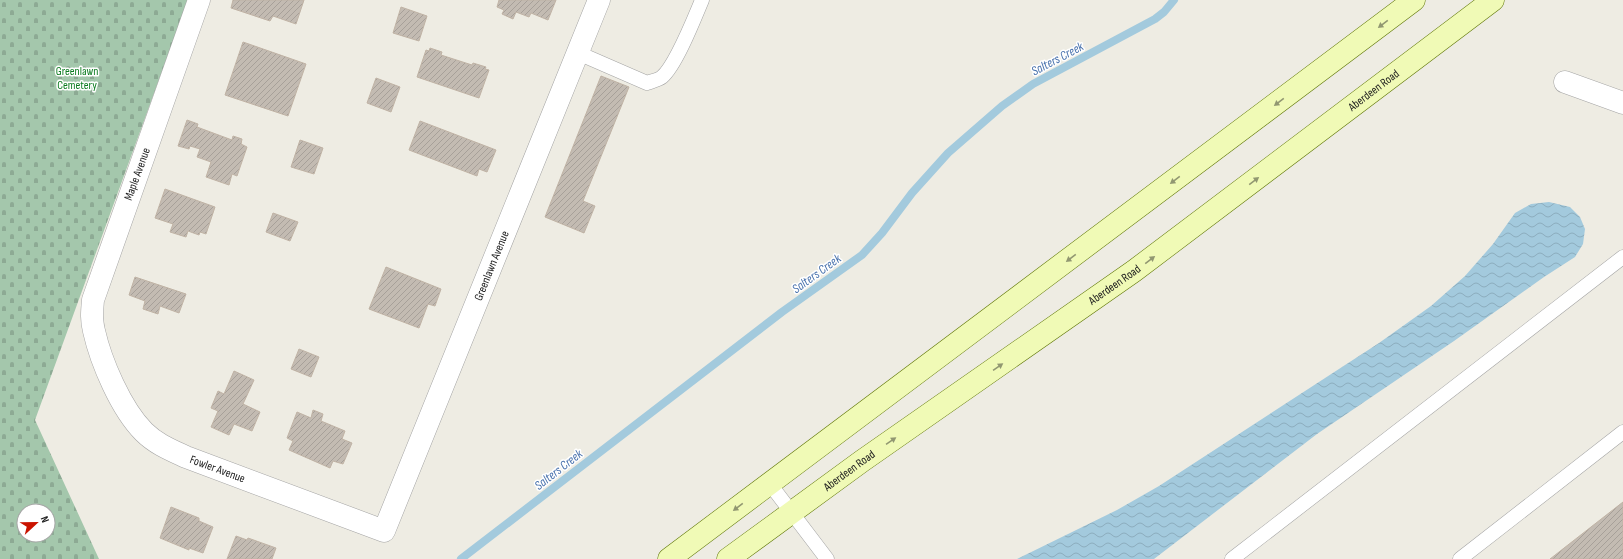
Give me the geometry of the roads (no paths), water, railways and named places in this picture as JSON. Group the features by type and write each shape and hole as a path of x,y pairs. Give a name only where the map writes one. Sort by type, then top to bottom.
{"main road":[{"path":"669,559 1414,0"},
{"name":"Aberdeen Road","path":"728,559 862,461 1059,326 1494,0"}],"street":[{"name":"Maple Avenue","path":"100,349 93,330 91,314 93,300 199,0"},
{"name":"Greenlawn Avenue","path":"384,531 599,0"},
{"path":"1565,82 1623,103"},
{"name":"Fowler Avenue","path":"100,349 120,398 143,432 157,443 186,456 384,531"}],"lane":[{"path":"578,53 647,83 660,78 667,71 691,27 702,0"},
{"path":"1232,559 1623,257"},
{"path":"1460,559 1623,432"},
{"path":"770,484 827,559"}],"water":[{"path":"1549,202 1570,207 1580,217 1585,229 1583,244 1575,257 1317,434 1154,559 1017,559 1117,510 1159,486 1379,343 1431,306 1465,276 1493,244 1515,213 1531,204"}],"waterway":[{"name":"Salters Creek","path":"461,559 782,312 862,255 882,233 912,193 948,153 1002,106 1033,84 1155,19 1164,12 1174,0"}],"park label":[{"name":"Greenlawn Cemetery","path":"77,78"}]}
